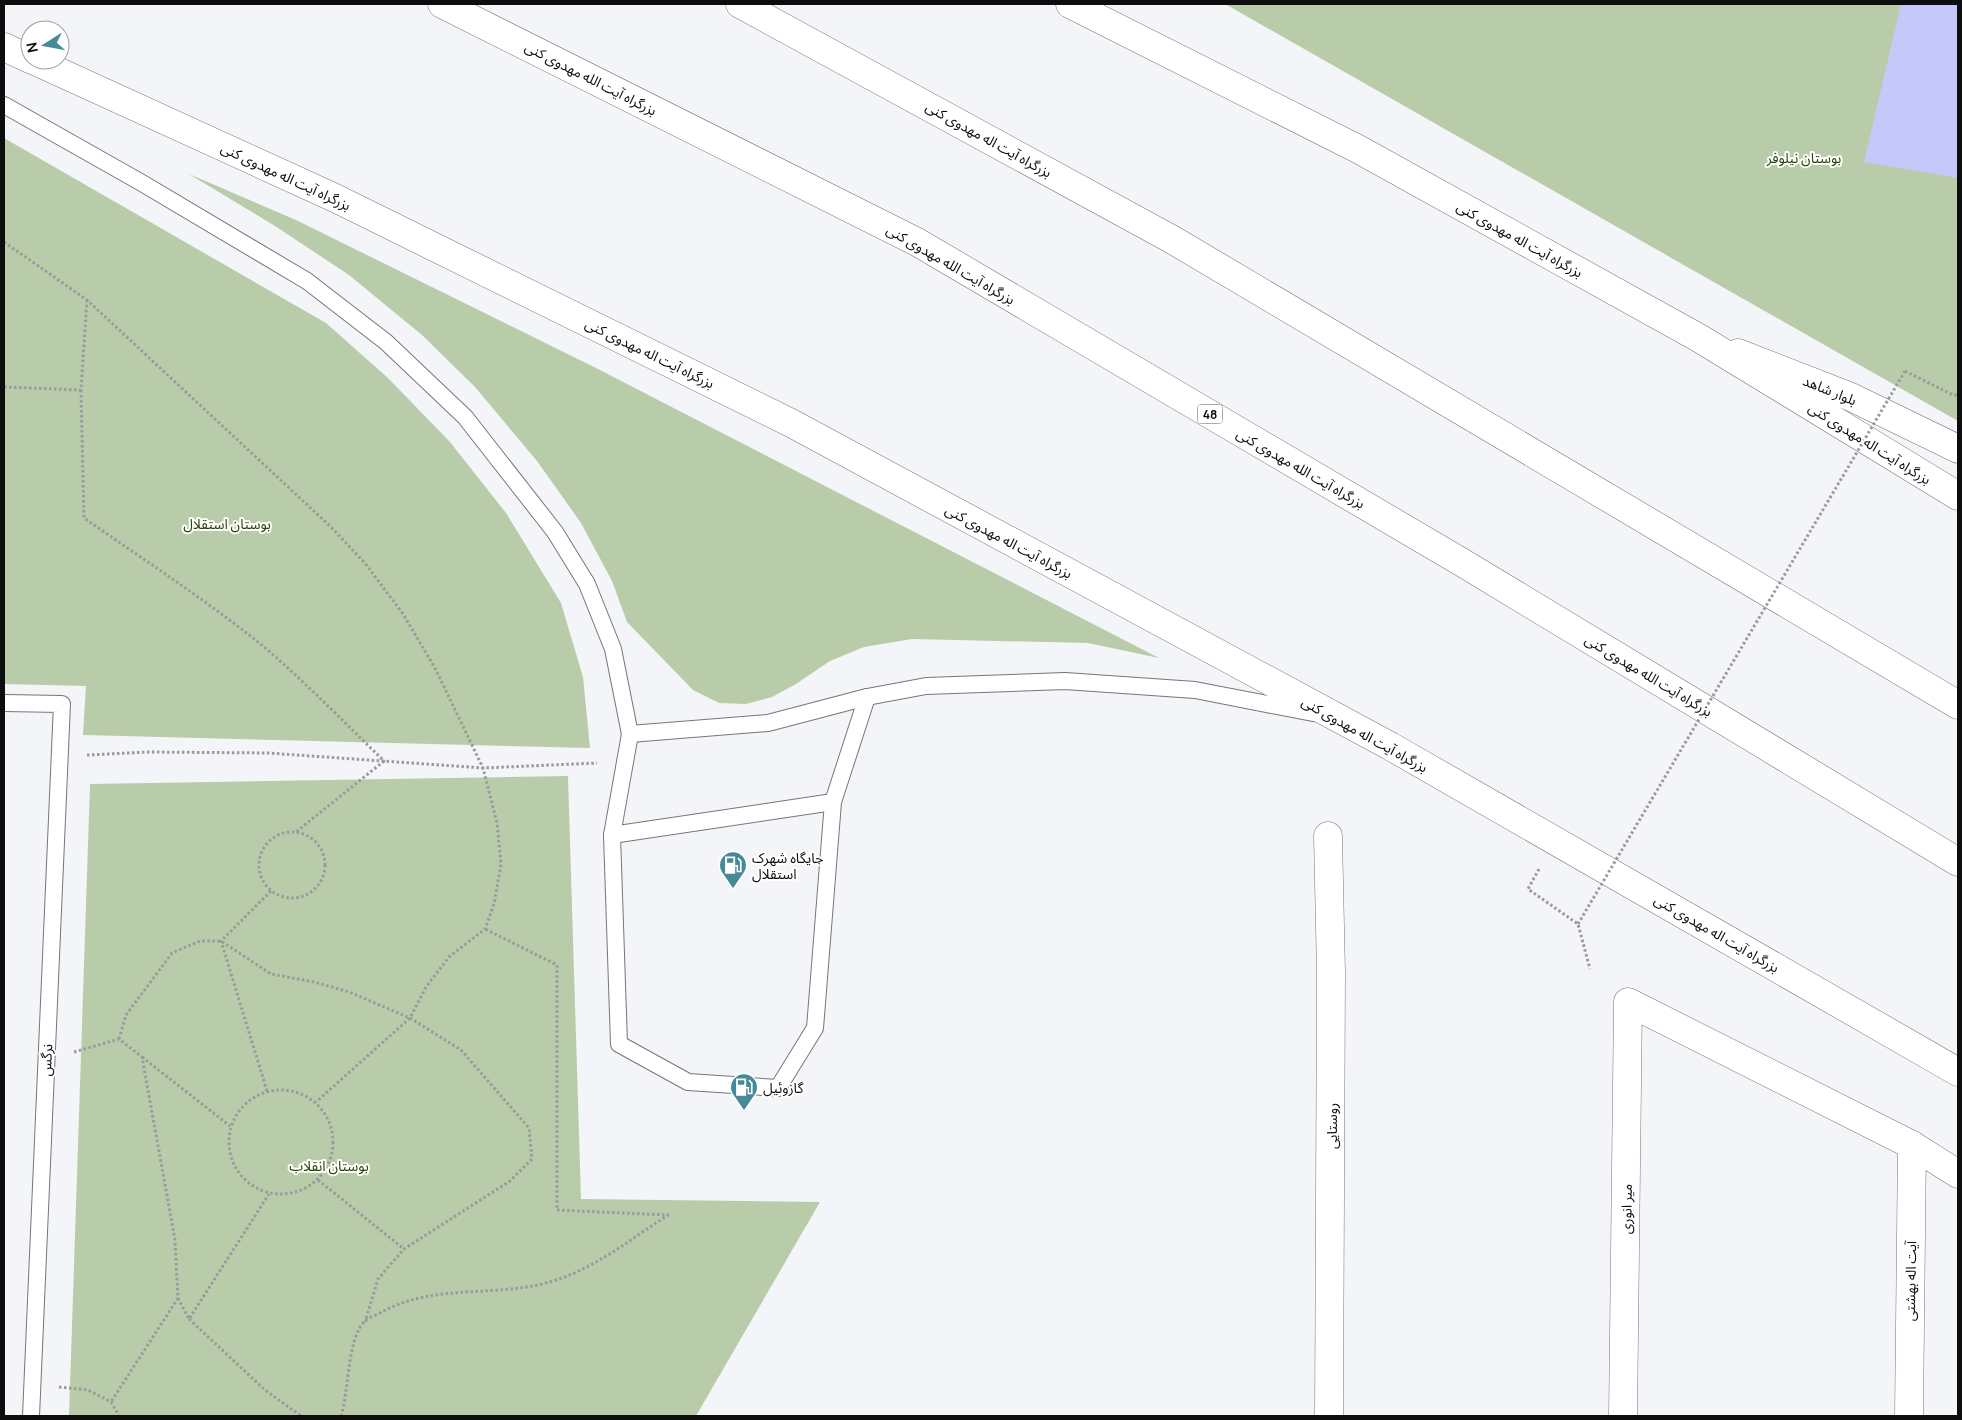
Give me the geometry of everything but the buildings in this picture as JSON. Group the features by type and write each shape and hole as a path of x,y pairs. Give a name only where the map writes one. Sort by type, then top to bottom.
{"main road":[{"name":"بزرگراه آیت الله مهدوی کنی","path":"442,4 917,242 1463,562 1958,862"},
{"name":"بزرگراه آیت اله مهدوی کنی","path":"740,4 1173,240 1958,706"},
{"name":"بزرگراه آیت اله مهدوی کنی","path":"1070,4 1358,149 1699,338 1958,496"},
{"name":"بزرگراه آیت اله مهدوی کنی","path":"4,47 20,54"},
{"name":"بزرگراه آیت اله مهدوی کنی","path":"55,70 334,198 793,424 1334,717 1624,879 1958,1072"},
{"name":"بلوار شاهد","path":"1699,338 1851,397 1958,449"},
{"name":"روستایی","path":"1328,836 1331,973 1329,1416"},
{"name":"میر انوری","path":"1623,1416 1628,1002 1912,1145"},
{"path":"1912,1145 1958,1174"},
{"name":"آیت اله بهشتی","path":"1909,1416 1912,1145"}],"lane":[{"path":"4,105 142,183 307,282 386,342 464,417 555,532 587,584 613,649 630,734 612,835 619,1044 688,1082 778,1088 815,1028 833,802 867,697"},
{"path":"630,734 768,723 867,697 926,686 1065,681 1195,690 1334,717"},
{"name":"نرگس","path":"4,703 62,704 31,1416"},
{"path":"612,835 833,802"}],"path":[{"path":"4,242 87,300 330,526 364,562 403,614 421,642 483,768 498,823 501,864 494,904 485,929 450,957 426,987 410,1018 316,1102"},
{"path":"87,300 81,390 84,518 213,608 261,645 302,680 384,761"},
{"path":"1578,924 1905,371 1953,395 1958,395"},
{"path":"4,387 81,390"},
{"path":"60,755 148,752 268,753 483,768 626,761"},
{"path":"296,832 315,841 321,850 324,860 321,881 314,890 304,896 293,898 281,897 264,883 259,872 262,850 276,835 296,832 384,761"},
{"path":"1528,888 1578,924 1590,969"},
{"path":"221,941 272,891"},
{"path":"364,1322 396,1304 438,1294 512,1290 557,1280 603,1259 668,1215 557,1210 556,965 485,929"},
{"path":"119,1039 126,1016 172,953 200,941 221,941 271,974 314,982 350,992 410,1018 461,1050 498,1090 528,1128 532,1159 510,1181 404,1249 378,1278 364,1322 351,1351 342,1416"},
{"path":"221,941 267,1091"},
{"path":"46,1054 81,1051 119,1039"},
{"path":"119,1039 230,1126"},
{"path":"142,1057 175,1240 178,1298 190,1319 265,1390 301,1416"},
{"path":"284,1089 301,1093 316,1102 326,1116 333,1132 333,1150 328,1166 318,1180 304,1190 286,1195 269,1194 253,1187 240,1176 232,1160 228,1143 230,1126 239,1110 251,1099 267,1091 284,1089"},
{"path":"318,1180 404,1249"},
{"path":"190,1319 269,1194"},
{"path":"111,1402 178,1298"},
{"path":"32,1387 69,1387 88,1390 111,1402 118,1416"}],"green space":[{"name":"بوستان نیلوفر","path":"1225,4 1958,4 1958,421"},
{"name":"بوستان استقلال","path":"4,138 326,323 388,378 450,442 506,513 561,603 583,677 590,748 83,735 86,686 4,684"},
{"path":"189,174 296,220 598,369 1159,658 1088,643 912,639 864,647 830,661 796,684 772,697 746,704 719,703 693,690 627,622 612,581 581,523 537,461 475,387 422,335 349,275 275,226"},
{"name":"بوستان انقلاب","path":"568,776 581,1199 820,1202 696,1416 69,1416 90,784"}],"place":[{"name":"جایگاه شهرک استقلال","path":"733,889"},
{"name":"گازوئیل","path":"744,1111"}]}
